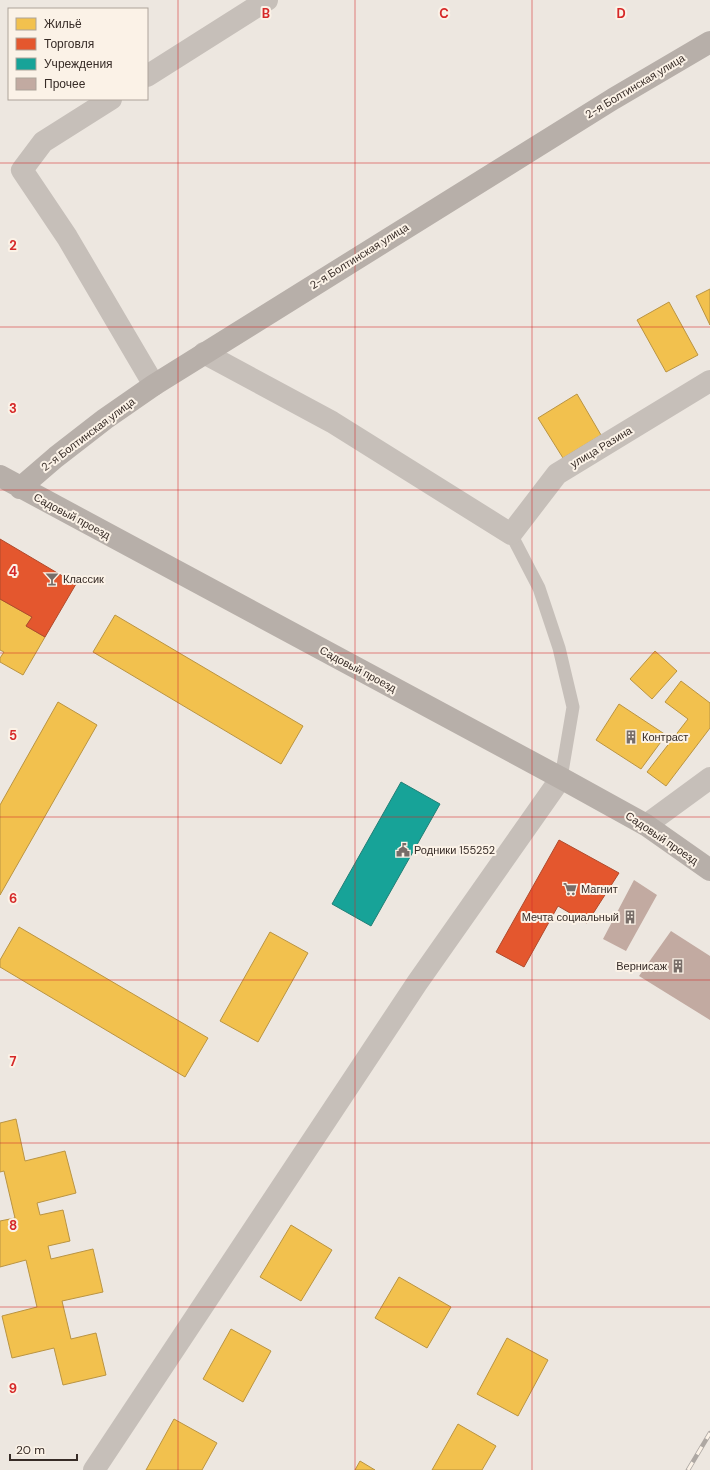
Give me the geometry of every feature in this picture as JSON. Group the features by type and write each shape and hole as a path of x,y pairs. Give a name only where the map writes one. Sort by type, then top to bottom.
{"street":[{"path":"148,75 267,0"},
{"name":"2-я Болтинская улица","path":"20,488 105,418 154,385 606,103 710,42"},
{"path":"108,100 43,142 22,170 67,237 154,385"},
{"path":"204,353 332,422 511,534"},
{"name":"улица Разина","path":"511,534 557,474 710,381"},
{"name":"Садовый проезд","path":"0,476 646,825 710,870"},
{"path":"94,1470 413,990 561,778"},
{"path":"646,825 710,778"}],"lane":[{"path":"511,534 539,588 559,648 573,706 561,778"}],"building: Жильё":[{"path":"710,289 710,325 696,296"},
{"path":"669,302 698,355 666,372 637,320"},
{"path":"577,394 601,435 563,458 538,418"},
{"path":"0,599 32,617 26,626 45,637 23,675 0,662 0,658 4,652 0,650"},
{"path":"115,615 303,726 281,764 93,652"},
{"path":"655,651 677,671 652,699 630,679"},
{"path":"681,681 710,703 710,728 666,786 647,772 688,719 665,702"},
{"path":"58,702 97,725 0,895 0,805"},
{"name":"Контраст","path":"619,704 666,735 641,769 596,740"},
{"path":"19,927 208,1038 185,1077 0,967 0,960"},
{"path":"270,932 308,953 258,1042 220,1021"},
{"path":"16,1119 25,1161 65,1151 76,1193 37,1203 40,1215 63,1210 70,1241 48,1246 51,1259 93,1249 103,1292 62,1301 71,1339 96,1333 106,1375 63,1385 54,1348 12,1358 2,1316 37,1307 26,1260 0,1267 0,1221 15,1218 4,1171 0,1172 0,1123"},
{"path":"291,1225 332,1250 301,1301 260,1277"},
{"path":"399,1277 451,1307 427,1348 375,1318"},
{"path":"231,1329 271,1351 243,1402 203,1379"},
{"path":"507,1338 548,1360 518,1416 477,1394"},
{"path":"174,1419 217,1443 202,1470 146,1470"},
{"path":"458,1424 496,1446 482,1470 432,1470"},
{"path":"360,1461 375,1470 355,1470"}],"building: Торговля":[{"path":"0,539 76,584 45,637 26,626 32,617 0,599"},
{"name":"Магнит","path":"559,840 619,873 587,923 558,906 524,967 496,952"}],"building: Учреждения":[{"path":"401,782 440,804 371,926 332,904"}],"building: Прочее":[{"name":"Мечта социальный","path":"634,880 657,895 626,951 603,939"},
{"name":"Вернисаж","path":"671,931 710,956 710,1020 639,976"}],"railway":[{"path":"688,1470 710,1433"}],"place":[{"name":"Классик","path":"52,579"},
{"name":"Контраст","path":"631,737"},
{"name":"Родники 155252","path":"403,850"},
{"name":"Магнит","path":"570,889"},
{"name":"Мечта социальный","path":"630,917"},
{"name":"Вернисаж","path":"678,966"}]}
